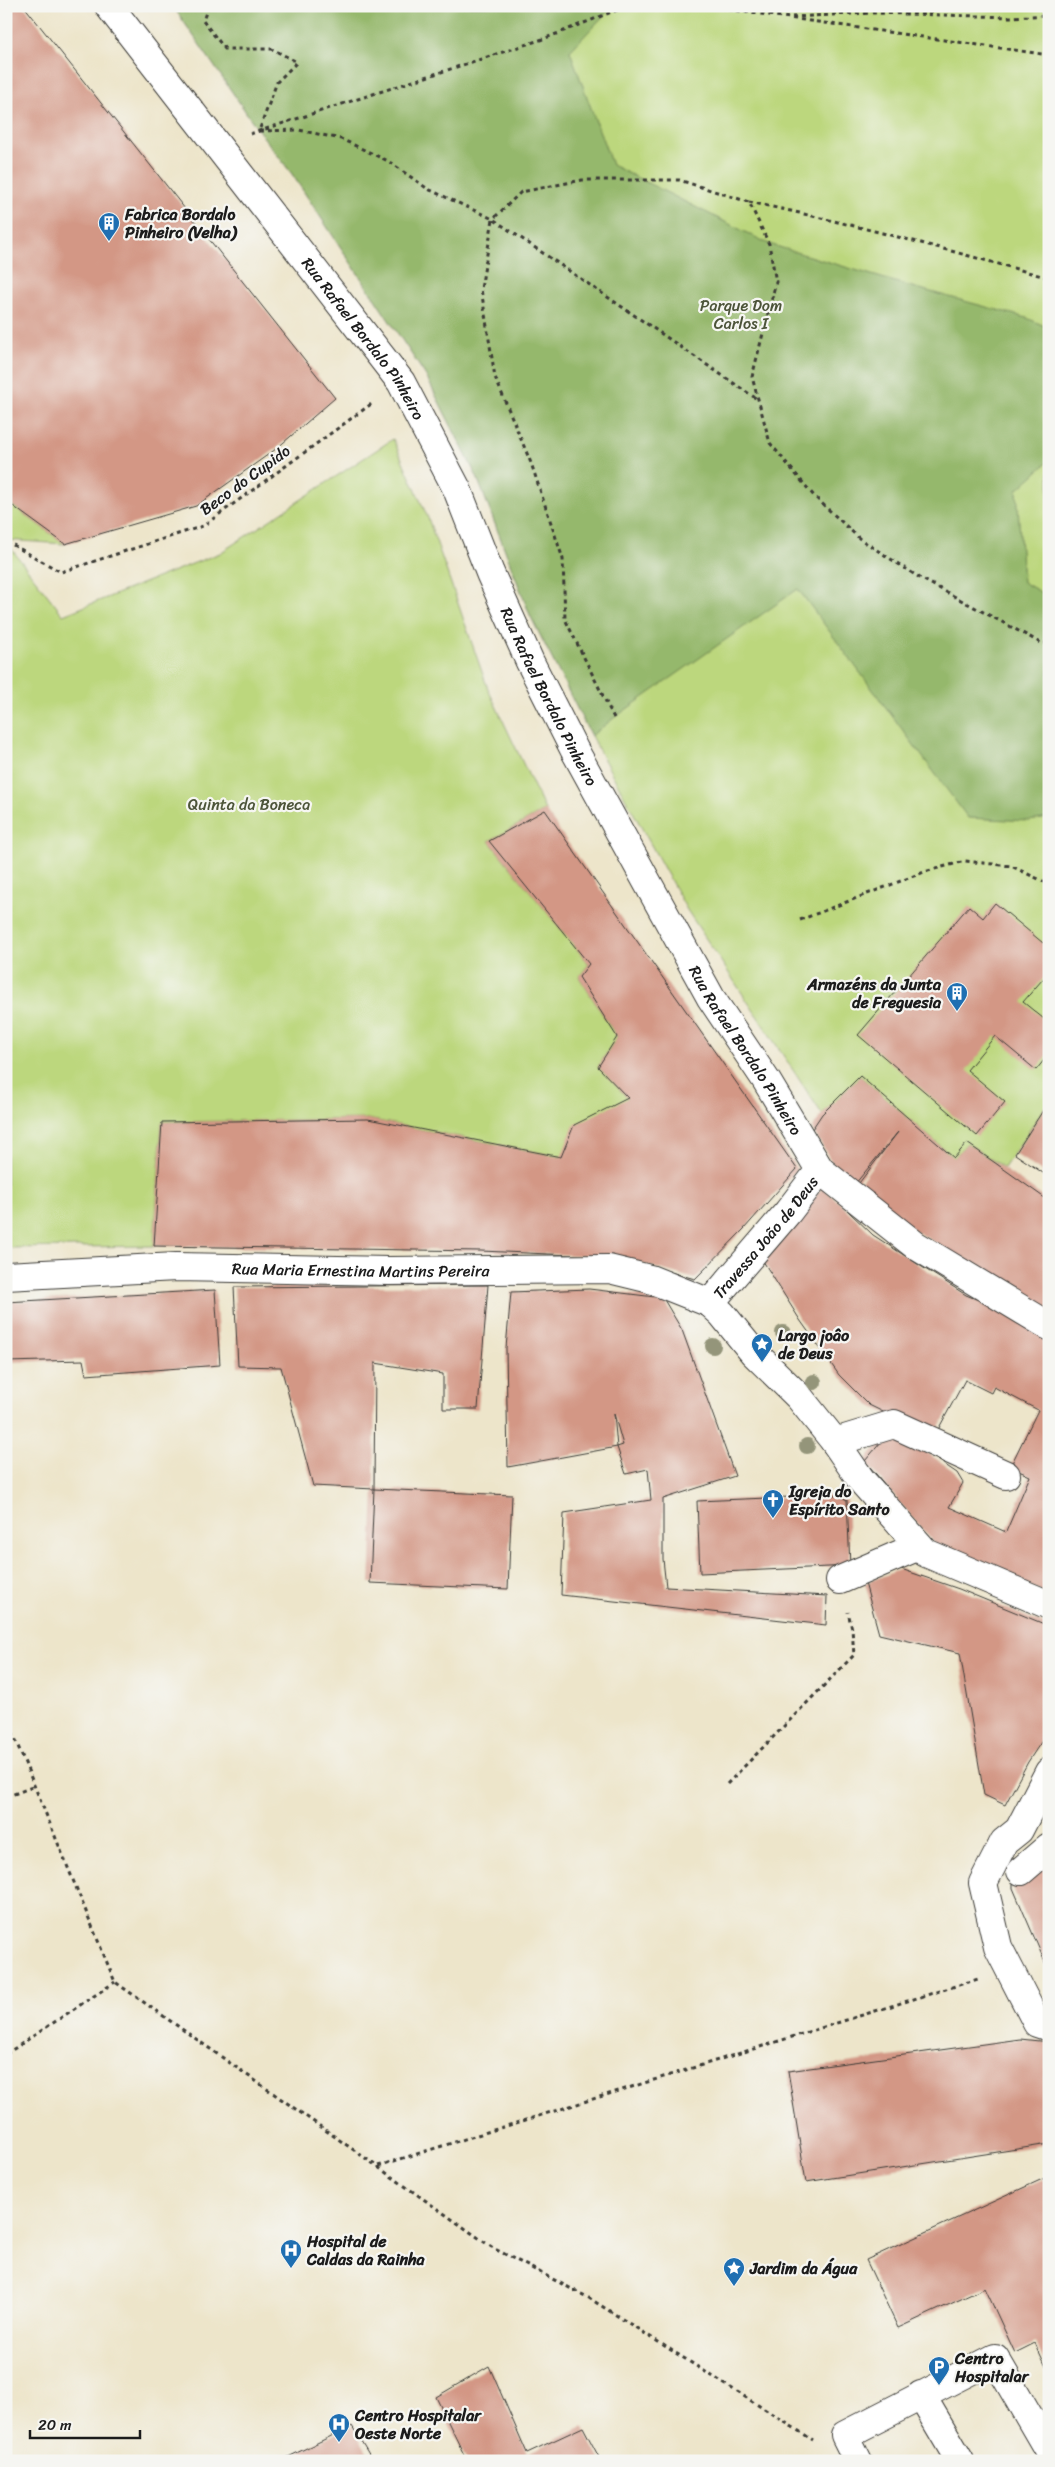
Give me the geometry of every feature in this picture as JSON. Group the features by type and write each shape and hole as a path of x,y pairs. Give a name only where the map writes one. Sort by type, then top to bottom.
{"street":[{"name":"Rua Rafael Bordalo Pinheiro","path":"109,6 401,382 457,490 502,600 530,662 575,751 711,998 766,1080 820,1170 915,1245 1049,1326"},
{"name":"Travessa João de Deus","path":"710,1303 788,1212 820,1170"},
{"name":"Rua Maria Ernestina Martins Pereira","path":"6,1276 176,1267 408,1271 608,1269 650,1279 710,1303"},
{"path":"710,1303 753,1352 799,1397 835,1442 858,1475 926,1553 1049,1605"},
{"path":"835,1442 894,1424 1006,1475"},
{"path":"840,1580 919,1546"},
{"path":"1049,1772 1019,1830 1004,1842 983,1883 998,1947 1037,2023 1049,2027"},
{"path":"1021,1870 1049,1847"},
{"path":"858,2461 845,2435 995,2358 1049,2452"},
{"path":"921,2395 960,2461"}],"path":[{"path":"208,6 203,21 225,49 272,49 297,62 277,82 259,131"},
{"path":"221,150 240,138 259,131 546,38 628,6"},
{"path":"705,6 1049,55"},
{"path":"784,18 872,13 954,16 1049,15"},
{"path":"259,131 299,130 341,139 388,161 428,189 493,219 758,399"},
{"path":"614,718 566,619 562,559 532,463 495,377 481,289 493,219 521,192 582,180 679,180 749,202 806,214 853,227 900,236 1049,278"},
{"path":"749,202 769,244 776,282 752,377 770,443 814,496 860,539 920,578 1040,643 1049,643"},
{"name":"Beco do Cupido","path":"6,541 61,572 204,526 401,382"},
{"path":"800,920 924,872 965,861 1011,866 1049,884"},
{"path":"727,1784 854,1656 852,1629 840,1580"},
{"path":"6,1717 115,1982 493,2248 589,2298 821,2445"},
{"path":"6,1797 35,1786"},
{"path":"378,2166 979,1978"},
{"path":"6,2054 115,1982"}],"green space":[{"name":"Parque Dom Carlos I","path":"173,6 1049,6 1049,1101 1004,1168 967,1143 954,1158 860,1076 822,1114 687,910 591,736 530,615 477,477 426,376 292,174 259,131"},
{"path":"173,6 613,6 570,51 612,165 769,244 905,285 1027,318 1049,328 1049,461 1017,490 1023,582 1049,597 1049,818 1029,821 968,818 798,589 591,736 530,615 477,477 426,376 292,174 259,131"},
{"name":"Quinta da Boneca","path":"393,439 428,518 488,689 545,810 489,841 589,964 579,977 617,1037 598,1067 628,1098 561,1157 368,1119 162,1122 154,1246 6,1248 6,542 63,615 220,553"},
{"path":"6,501 65,544 6,540"}],"building":[{"name":"Fabrica Bordalo Pinheiro (Velha)","path":"6,6 24,6 335,398 276,449 196,506 65,544 6,501"},
{"path":"545,810 797,1169 744,1229 695,1279 617,1257 481,1251 154,1246 162,1122 368,1119 561,1157 574,1125 628,1098 598,1067 617,1037 579,977 589,964 489,841"},
{"name":"Armazéns da Junta de Freguesia","path":"995,903 1043,943 1049,937 1049,972 1023,1002 1049,1023 1049,1054 1036,1070 995,1036 967,1070 1005,1102 977,1136 858,1035 969,906 983,918"},
{"path":"860,1076 954,1158 967,1143 1049,1201 1049,1312 904,1224 856,1187 898,1132 855,1184 833,1164 812,1129 822,1114"},
{"path":"1049,1101 1049,1177 1015,1154"},
{"path":"823,1187 873,1235 966,1295 1009,1312 1049,1335 1049,1595 934,1543 865,1461 892,1429 957,1473 963,1483 949,1507 1006,1532 1030,1476 1010,1467 1038,1410 994,1387 991,1393 965,1380 934,1437 869,1405 839,1375 800,1320 763,1261"},
{"path":"488,1285 478,1409 443,1409 443,1374 375,1363 374,1489 313,1486 281,1367 238,1366 234,1287"},
{"path":"589,1289 663,1298 682,1330 735,1476 663,1499 663,1559 666,1587 827,1596 826,1625 561,1595 564,1513 651,1500 648,1469 626,1474 617,1447 508,1467 506,1348 511,1292","holes":["614,1414 623,1445 617,1447"]},
{"path":"215,1290 220,1365 86,1375 83,1360 6,1362 6,1302"},
{"path":"374,1489 512,1495 508,1589 370,1583"},
{"name":"Igreja do Espírito Santo","path":"837,1495 847,1500 850,1566 700,1573 697,1501"},
{"path":"901,1569 959,1589 1049,1626 1049,1730 1028,1762 1005,1805 984,1795 960,1653 879,1634 865,1583"},
{"path":"1049,1862 1049,1966 1047,1967 1013,1888 1013,1884 1015,1879"},
{"path":"1020,2039 1049,2042 1049,2144 806,2182 788,2071"},
{"path":"1049,2176 1049,2373 1035,2343 1015,2353 985,2288 898,2328 866,2260"},
{"path":"489,2366 527,2453 583,2427 601,2461 467,2461 436,2397"},
{"name":"Centro Hospitalar Oeste Norte","path":"352,2426 373,2461 280,2461"}],"place":[{"name":"Fabrica Bordalo Pinheiro (Velha)","path":"109,242"},
{"name":"Armazéns da Junta de Freguesia","path":"957,1012"},
{"name":"Largo joâo de Deus","path":"762,1363"},
{"name":"Igreja do Espírito Santo","path":"773,1519"},
{"name":"Hospital de Caldas da Rainha","path":"291,2269"},
{"name":"Jardim da Água","path":"734,2287"},
{"name":"Centro Hospitalar","path":"939,2386"},
{"name":"Centro Hospitalar Oeste Norte","path":"339,2443"}]}
